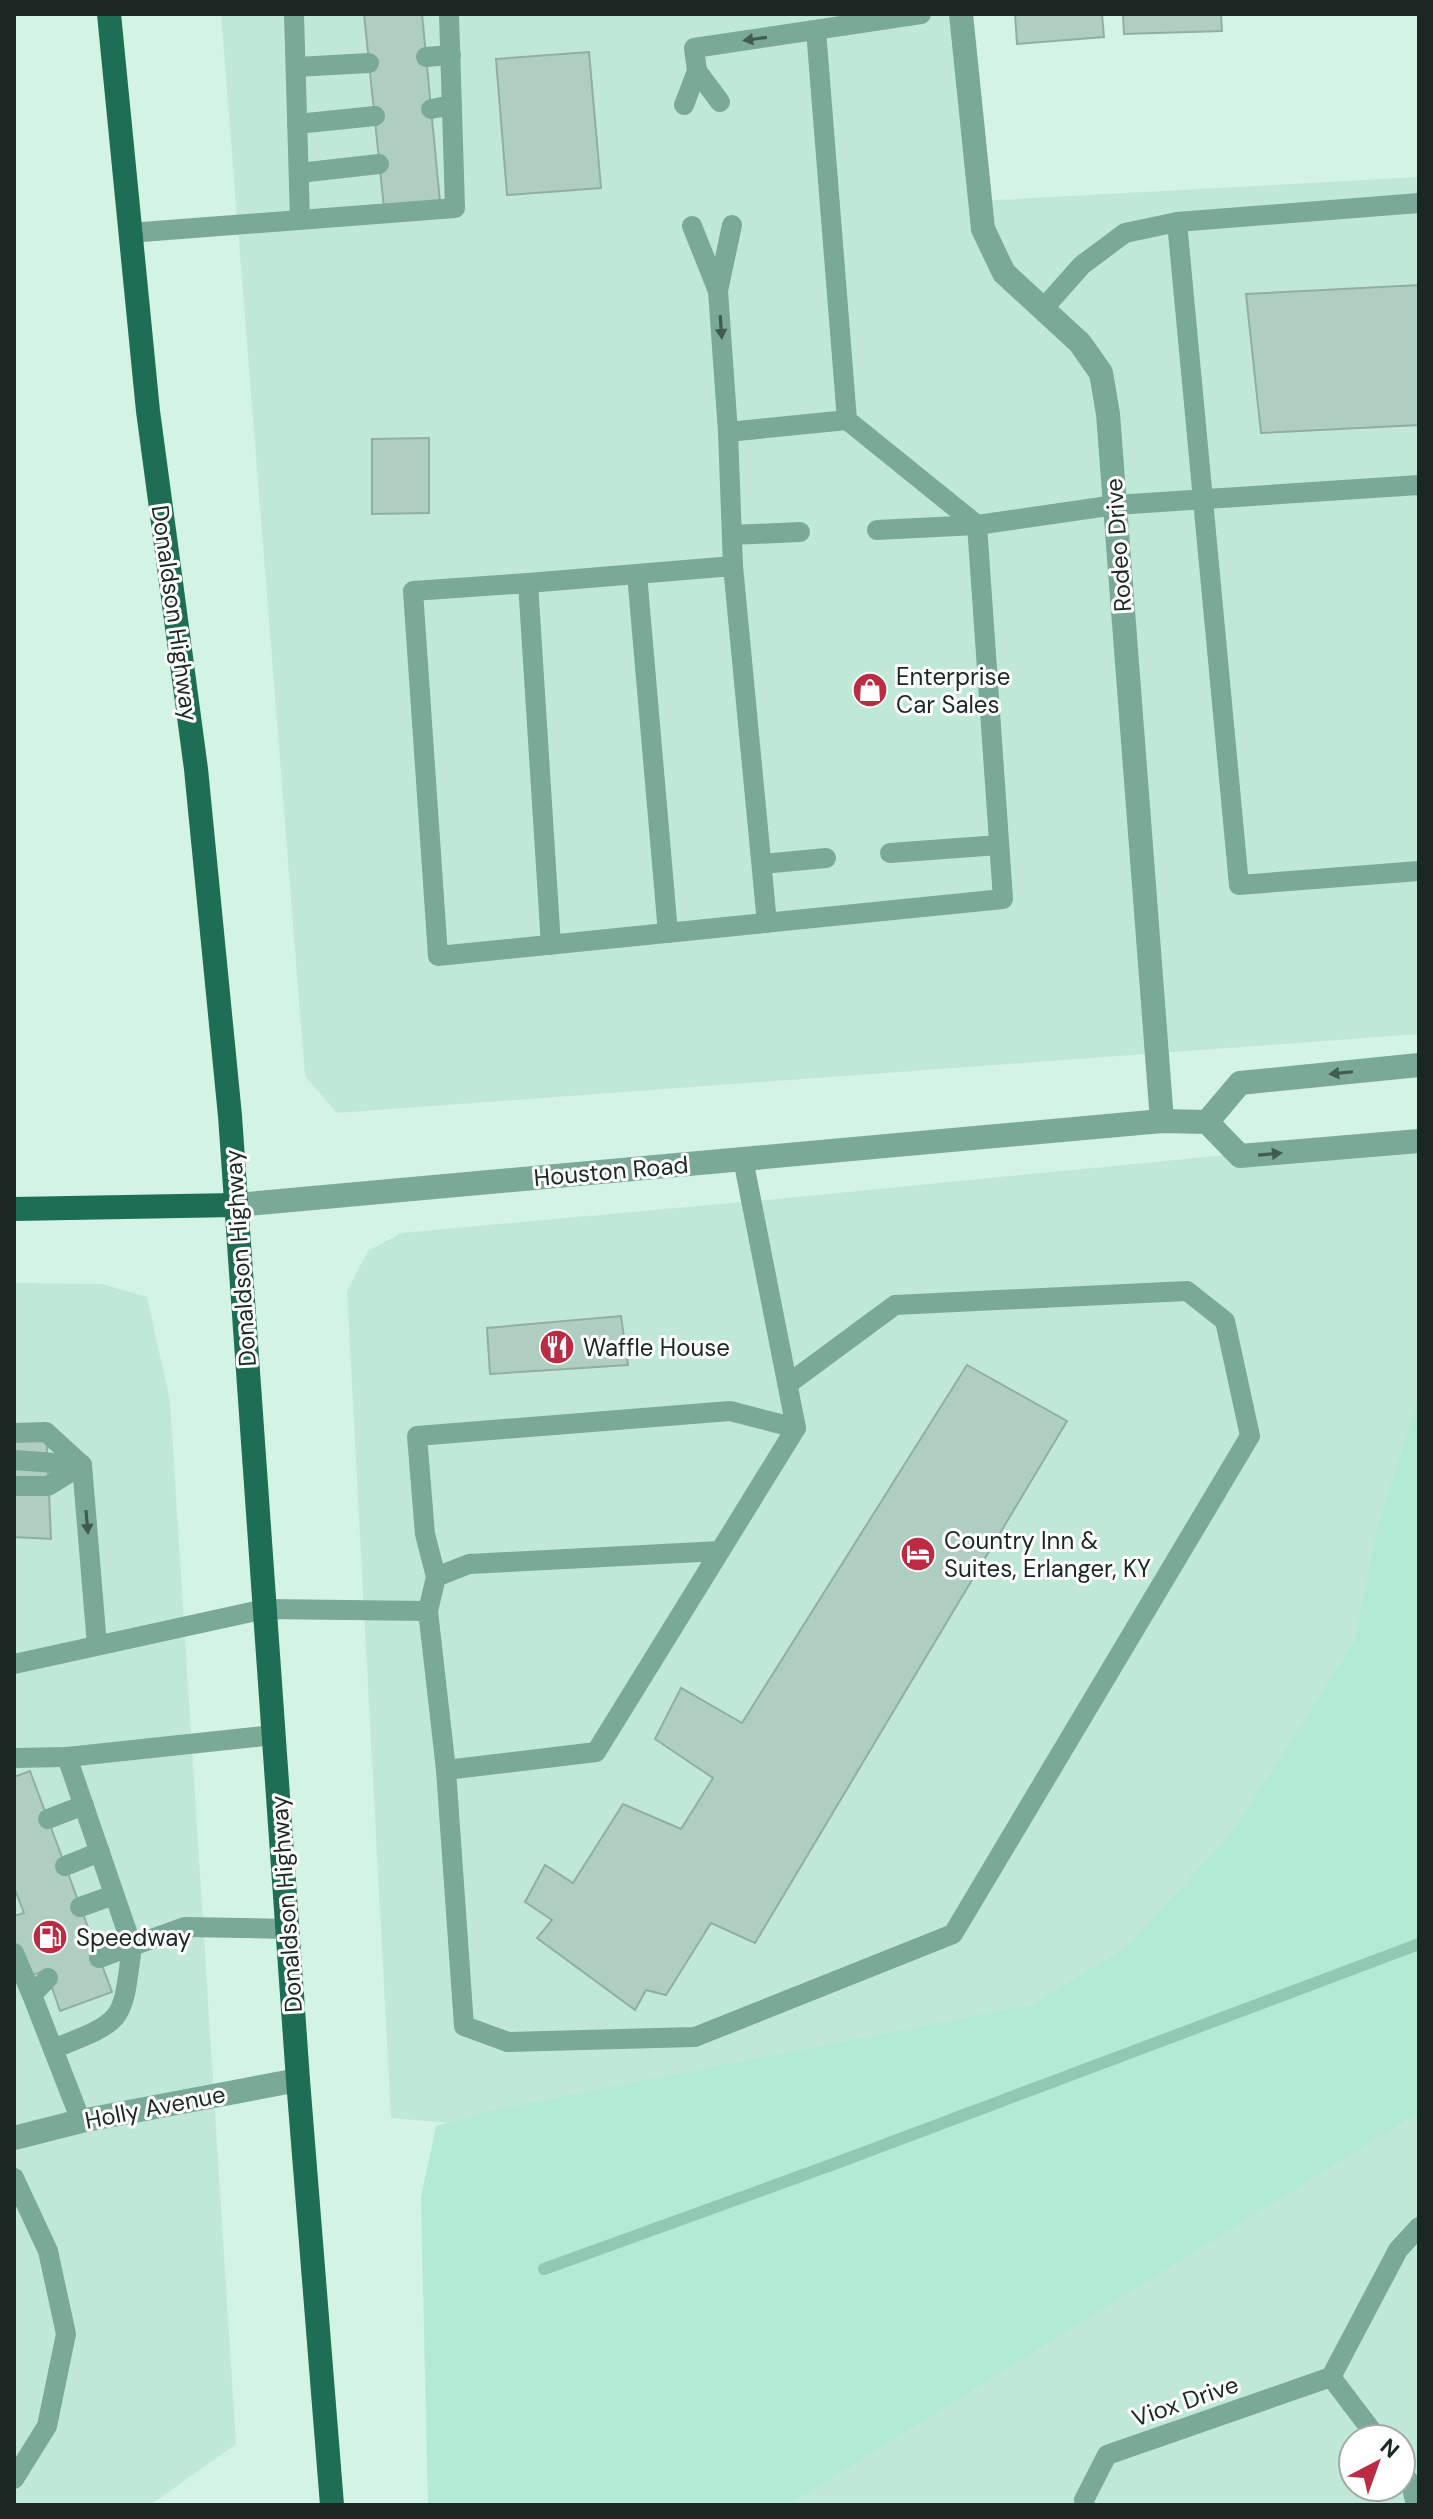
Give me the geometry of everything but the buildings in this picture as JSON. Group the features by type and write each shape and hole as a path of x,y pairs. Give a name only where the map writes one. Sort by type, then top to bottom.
{"main road":[{"name":"Donaldson Highway","path":"109,14 148,411 196,769 230,1116 298,2080 332,2505"},
{"name":"Houston Road","path":"14,1209 236,1205"}],"street":[{"name":"Rodeo Drive","path":"961,14 983,229 1004,273 1080,343 1101,373 1108,414 1162,1121"},
{"path":"1419,1065 1240,1083 1207,1122 1240,1156 1419,1141"},
{"name":"Houston Road","path":"236,1205 1162,1121 1207,1122"},
{"name":"Holly Avenue","path":"14,2138 81,2121 298,2080"}],"lane":[{"path":"294,14 300,220"},
{"path":"129,233 455,208 444,154 452,105 449,14"},
{"path":"684,105 697,71 694,48 921,14"},
{"path":"816,30 847,420"},
{"path":"426,57 451,55"},
{"path":"296,67 369,63"},
{"path":"697,71 720,102"},
{"path":"431,109 452,105"},
{"path":"297,124 375,116"},
{"path":"299,173 379,164"},
{"path":"1042,310 1082,265 1125,233 1177,222 1419,203"},
{"path":"1177,222 1239,885 1419,871"},
{"path":"732,225 718,291 733,566 767,923"},
{"path":"692,226 718,291"},
{"path":"728,432 847,420 977,525 1003,899 438,956 413,591 733,566"},
{"path":"877,530 977,525 1115,505 1419,485"},
{"path":"732,535 800,532"},
{"path":"637,574 668,933"},
{"path":"528,583 551,945"},
{"path":"890,853 999,845"},
{"path":"762,864 826,858"},
{"path":"446,1770 596,1752 796,1428 743,1159"},
{"path":"788,1384 895,1305 1187,1291 1225,1321 1250,1436 953,1934 695,2037 508,2042 464,2026 446,1770 428,1611 436,1577 425,1534 417,1436 730,1411 796,1428"},
{"path":"14,1433 46,1432 82,1465 97,1645"},
{"path":"14,1460 82,1465"},
{"path":"14,1486 48,1486 82,1465"},
{"path":"436,1577 469,1564 720,1551"},
{"path":"14,1664 265,1609 428,1611"},
{"path":"14,1758 67,1757 274,1735"},
{"path":"53,2049 102,2030 119,2016 125,1997 132,1946 67,1757"},
{"path":"48,1819 84,1805"},
{"path":"65,1866 100,1852"},
{"path":"80,1907 114,1895"},
{"path":"99,1958 185,1927 289,1929"},
{"path":"14,1953 81,2121"},
{"path":"32,1995 48,1978"},
{"path":"14,2178 48,2251 66,2334 47,2426 14,2479"},
{"path":"1366,2423 1331,2377 1398,2250 1419,2227"},
{"name":"Viox Drive","path":"1085,2505 1084,2500 1107,2455 1331,2377"}],"shaded area":[{"path":"221,14 961,14 980,201 1419,177 1419,1034 337,1113 305,1076"},
{"path":"1419,1136 1419,2505 767,2505 641,2139 391,2118 347,1291 368,1251 401,1233"},
{"path":"14,1283 102,1284 147,1297 170,1401 236,2444 150,2505 14,2505"},
{"path":"1419,1396 1419,2112 791,2503 428,2505 421,2197 436,2126 493,2110 1031,2005 1127,1947 1233,1831 1355,1641 1378,1526"}],"waterway":[{"path":"544,2269 831,2165 1419,1944"}],"place":[{"name":"Enterprise Car Sales","path":"870,690"},
{"name":"Waffle House","path":"557,1347"},
{"name":"Country Inn & Suites, Erlanger, KY","path":"918,1554"},
{"name":"Speedway","path":"50,1937"}]}
